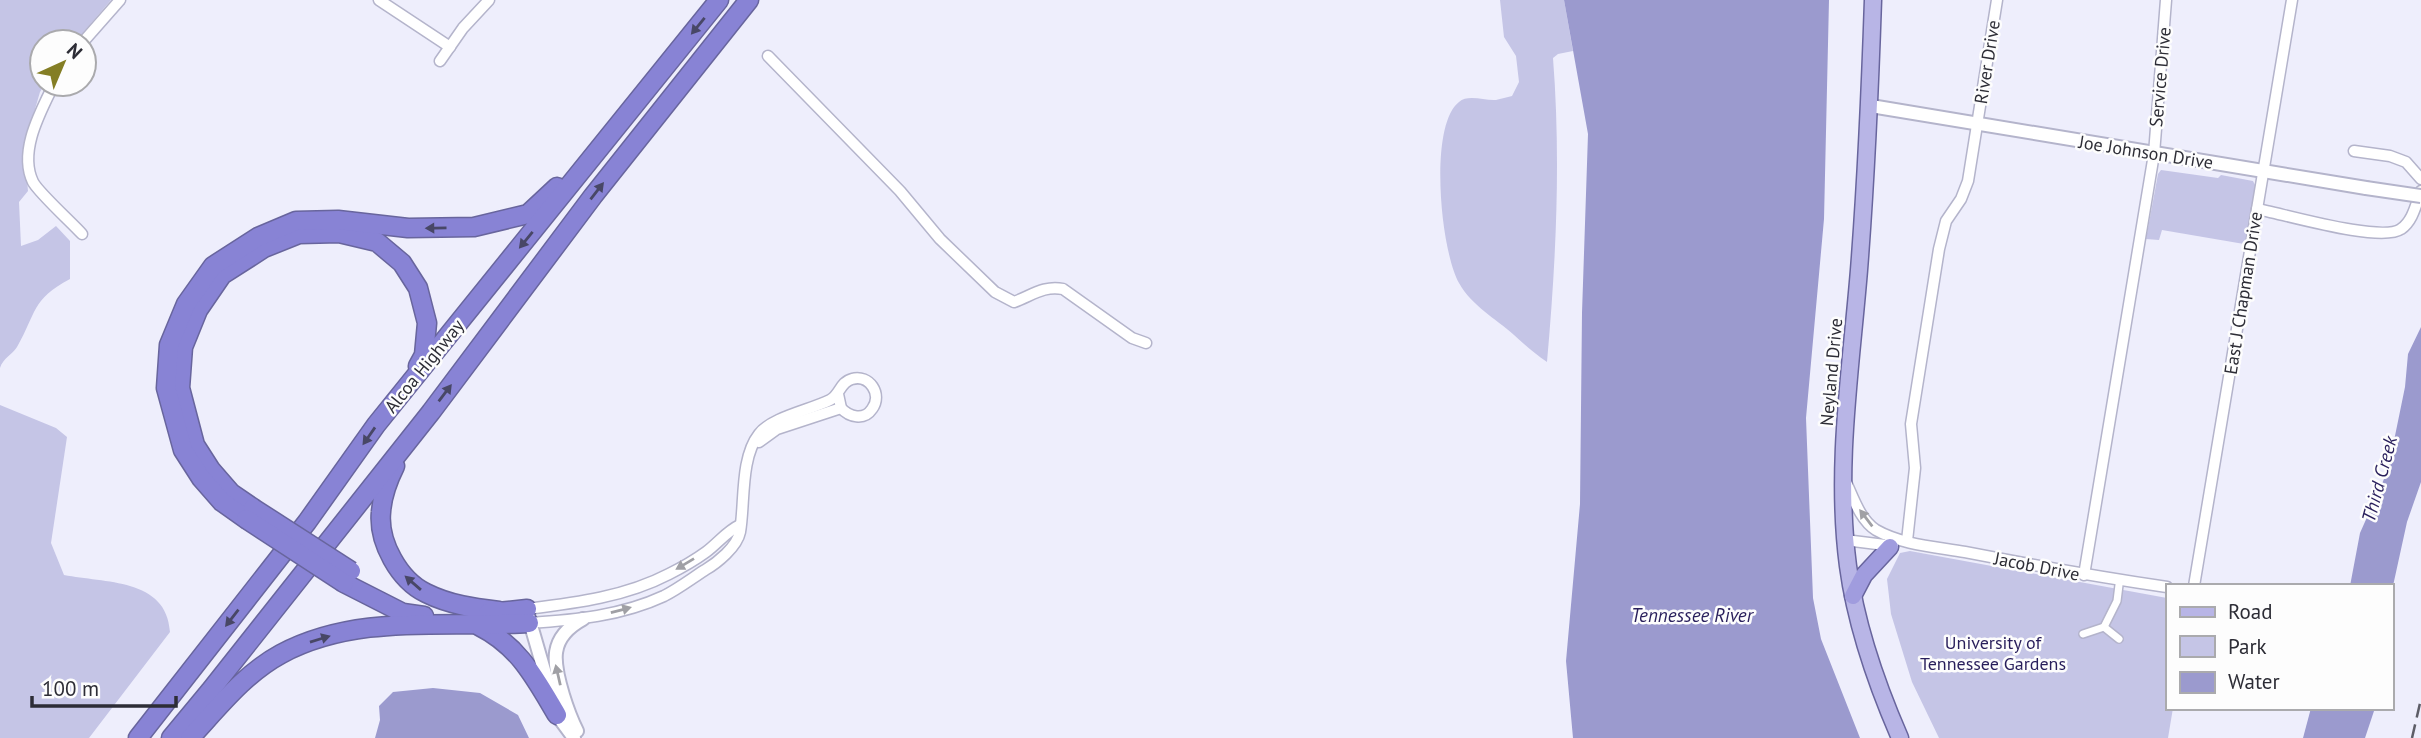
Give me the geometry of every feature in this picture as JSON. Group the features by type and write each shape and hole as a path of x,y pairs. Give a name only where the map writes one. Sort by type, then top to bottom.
{"highway":[{"name":"Alcoa Highway","path":"138,738 307,522 376,425 719,0"},
{"name":"Alcoa Highway","path":"171,738 403,447 593,195 750,0"},
{"path":"557,715 523,659 504,640 481,626 402,613 249,514 222,502 201,478 183,450 166,388 169,345 186,304 213,266 258,237 296,221 338,220 408,228 474,227 528,214 577,167 677,53"},
{"path":"249,514 211,470 195,444 180,388 183,347 198,310 222,275 264,248 299,234 339,233 377,242 402,263 418,288 428,323 424,355 404,390"},
{"path":"403,447 389,479 380,514 386,546 403,574 423,592 449,603 528,616"},
{"path":"1853,596 1864,575 1890,547"},
{"path":"348,577 404,602 475,614 499,611"},
{"path":"190,738 248,677 279,655 303,644 369,627 404,624 481,626 528,616"}],"main road":[{"name":"Neyland Drive","path":"1873,0 1871,106 1843,475 1845,540 1853,596 1876,680 1900,738"}],"street":[{"path":"95,28 120,0"},
{"path":"379,0 450,47"},
{"path":"440,61 463,28 489,0"},
{"name":"River Drive","path":"1907,541 1915,468 1911,424 1940,243 1946,221 1966,188 1997,0"},
{"name":"Service Drive","path":"2084,575 2154,154 2166,0"},
{"name":"East J Chapman Drive","path":"2194,584 2292,0"},
{"path":"768,56 900,191 940,239 995,292 1014,302 1039,290 1053,287 1063,289 1132,338 1146,343"},
{"path":"47,98 30,135 29,159 33,182 82,234"},
{"name":"Joe Johnson Drive","path":"1871,106 2366,188 2421,194"},
{"path":"2354,151 2390,156 2406,162 2421,179"},
{"path":"2257,209 2362,232 2385,234 2402,229 2409,221 2421,194"},
{"path":"528,616 583,619 628,609 664,595 722,558 740,535 745,472 758,435 765,427 833,398 848,380 860,378 871,384 876,396 873,408 863,416 851,415 841,408 838,394"},
{"path":"753,447 777,429 841,408"},
{"name":"Jacob Drive","path":"1843,475 1862,516 1870,525 1876,530 1907,541 2084,575 2166,587"},
{"path":"528,616 626,592 667,575 706,552 731,529 740,525"},
{"path":"1845,540 1890,547 1907,541"},
{"path":"2083,634 2104,627 2117,601 2119,585"},
{"path":"528,616 557,715 574,738"},
{"path":"580,738 570,717 555,661 556,648 562,635 583,619"},
{"path":"2104,627 2119,639"}],"green space":[{"path":"0,0 111,0 87,28 28,28 28,98 38,98 24,147 28,191 19,202 21,246 38,240 56,226 70,241 70,279 41,301 17,347 0,368"},
{"path":"1500,0 1564,0 1573,51 1558,54 1553,58 1557,134 1556,210 1547,362 1484,311 1464,291 1453,267 1443,218 1441,162 1443,136 1449,115 1463,100 1496,100 1512,96 1519,82 1516,56 1504,37"},
{"path":"2161,170 2218,178 2221,175 2253,181 2255,185 2248,240 2244,244 2162,230 2159,240 2146,239"},
{"path":"0,405 56,428 67,437 51,543 64,575 131,586 158,601 166,614 170,632 89,738 0,738"},
{"name":"University of Tennessee Gardens","path":"1910,551 2166,598 2166,710 2173,710 2168,738 1939,738 1912,682 1891,614 1887,579 1900,553"}],"water":[{"name":"Tennessee River","path":"1564,0 1829,0 1824,219 1806,418 1813,598 1821,639 1860,738 1573,738 1566,661 1580,504 1582,313 1588,134"},
{"name":"Third Creek","path":"2421,327 2421,482 2407,522 2393,586 2350,584 2360,533 2388,470 2405,387 2408,354"},
{"path":"433,688 480,693 518,715 529,738 375,738 380,720 379,706 393,692"},
{"path":"2310,710 2374,710 2365,738 2303,738"}],"railway":[{"path":"2412,738 2421,699"}]}
